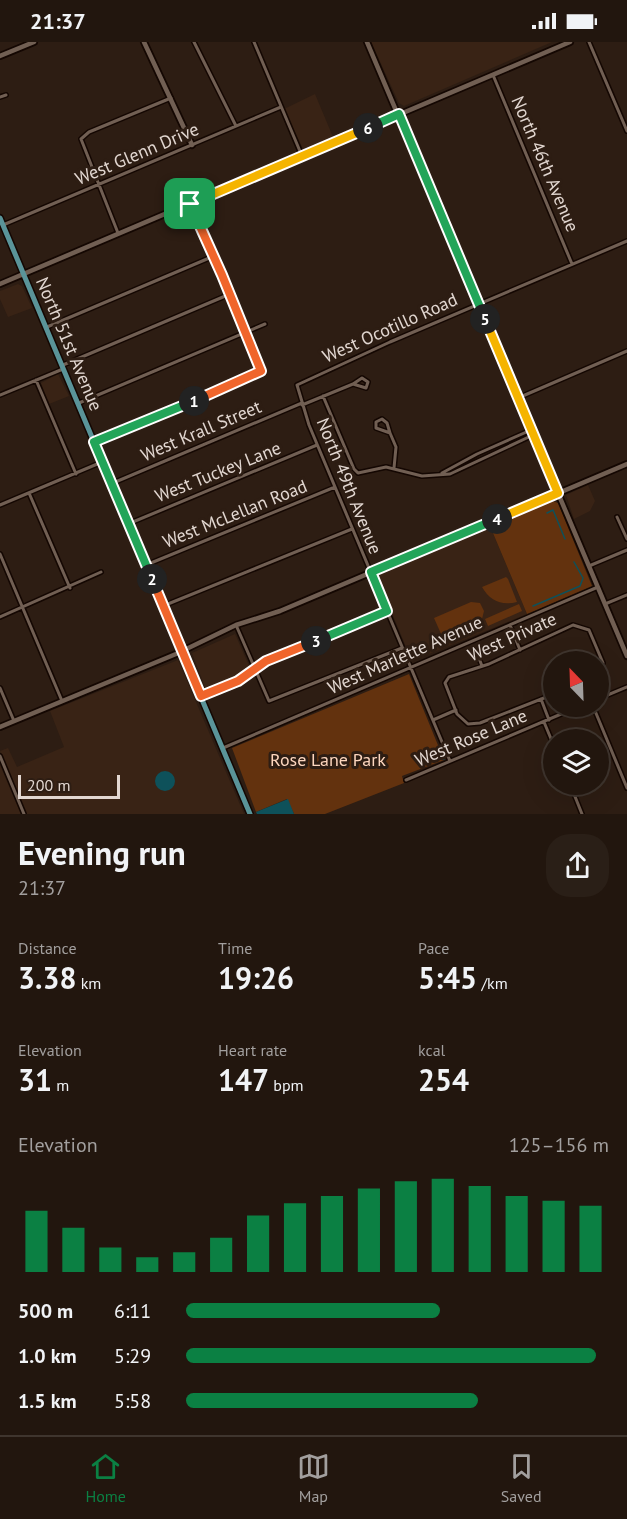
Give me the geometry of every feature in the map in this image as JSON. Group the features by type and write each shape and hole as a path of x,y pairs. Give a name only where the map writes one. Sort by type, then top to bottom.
{"main road":[{"name":"North 51st Avenue","path":"0,218 250,814"}],"street":[{"path":"0,56 33,42"},
{"path":"144,42 192,145"},
{"path":"195,42 236,126"},
{"path":"254,42 302,156"},
{"path":"367,42 605,604 624,641 627,656"},
{"path":"0,284 570,42"},
{"path":"589,42 627,131"},
{"name":"North 46th Avenue","path":"493,75 572,264"},
{"path":"0,97 6,95"},
{"path":"118,233 81,139 89,132 171,98"},
{"name":"West Glenn Drive","path":"3,225 281,107"},
{"path":"94,442 261,371 190,204"},
{"name":"West Ocotillo Road","path":"297,385 627,241"},
{"path":"46,327 214,256"},
{"path":"0,395 230,294"},
{"path":"78,404 265,324"},
{"path":"518,398 627,351"},
{"name":"West Krall Street","path":"111,483 353,384 362,378 369,384 363,389 353,384"},
{"path":"36,380 76,474"},
{"name":"North 49th Avenue","path":"297,385 317,445 450,761"},
{"path":"323,396 356,472 378,467 394,468 422,476 450,474 532,432"},
{"path":"390,433 378,430 378,421 386,421 396,447 394,468"},
{"name":"West Tuckey Lane","path":"129,524 317,445"},
{"path":"0,505 102,462"},
{"path":"0,727 182,651 236,625 280,611 627,464"},
{"name":"West McLellan Road","path":"146,565 335,487"},
{"path":"29,493 70,588"},
{"path":"617,517 627,539"},
{"path":"163,606 352,529"},
{"path":"589,566 627,550"},
{"path":"0,554 62,701"},
{"path":"0,616 70,588 100,572"},
{"name":"West Marlette Avenue","path":"223,748 598,587"},
{"path":"605,604 627,595"},
{"path":"201,696 238,681 254,668 387,611"},
{"path":"510,624 520,650"},
{"path":"236,625 269,701 402,648"},
{"name":"West Private","path":"456,710 446,686 446,680 459,672 482,666 571,626 589,630 598,651"},
{"path":"475,648 482,666"},
{"path":"609,694 627,687"},
{"path":"0,688 14,721"},
{"path":"433,720 456,710 468,724 480,723 541,699 549,720"},
{"name":"West Rose Lane","path":"406,780 556,717"},
{"path":"598,717 627,788"},
{"path":"544,722 547,729"},
{"path":"0,756 24,814"},
{"path":"574,795 582,814"}],"shaded area":[{"path":"371,42 552,42 404,106 399,103"},
{"path":"315,94 333,137 303,149 284,109"},
{"path":"18,284 22,286 32,308 8,317 0,299 0,291"},
{"path":"58,374 69,396 49,404 41,383"},
{"path":"588,485 595,501 590,511 574,519 566,495"},
{"path":"490,526 527,614 412,661 376,575"},
{"path":"235,634 250,668 237,678 206,690 192,653"},
{"path":"178,660 244,814 26,814 0,751 8,748 17,767 64,747 50,711"},
{"path":"0,765 21,814 0,814"}],"green space":[{"path":"553,501 558,503 592,586 527,614 490,526"},
{"path":"506,577 517,602 497,601 489,596 482,587"},
{"path":"471,602 480,603 484,611 482,619 442,636 434,618"},
{"path":"519,604 522,611 488,626 485,619"},
{"name":"Rose Lane Park","path":"409,674 444,760 402,776 404,783 325,814 294,814 287,799 256,812 232,748"}],"water":[{"path":"165,771 172,774 175,781 172,788 165,791 158,788 155,781 158,774"},
{"path":"288,799 294,814 257,814 256,812"}],"waterway":[{"path":"547,513 553,510 565,539"},
{"path":"533,606 580,586 583,578 574,562"},
{"path":"432,756 444,759"}],"route":[{"path":"399,114 558,493 371,572 387,611 266,661 238,681 201,696 94,442 261,371 190,204 399,114"}]}
